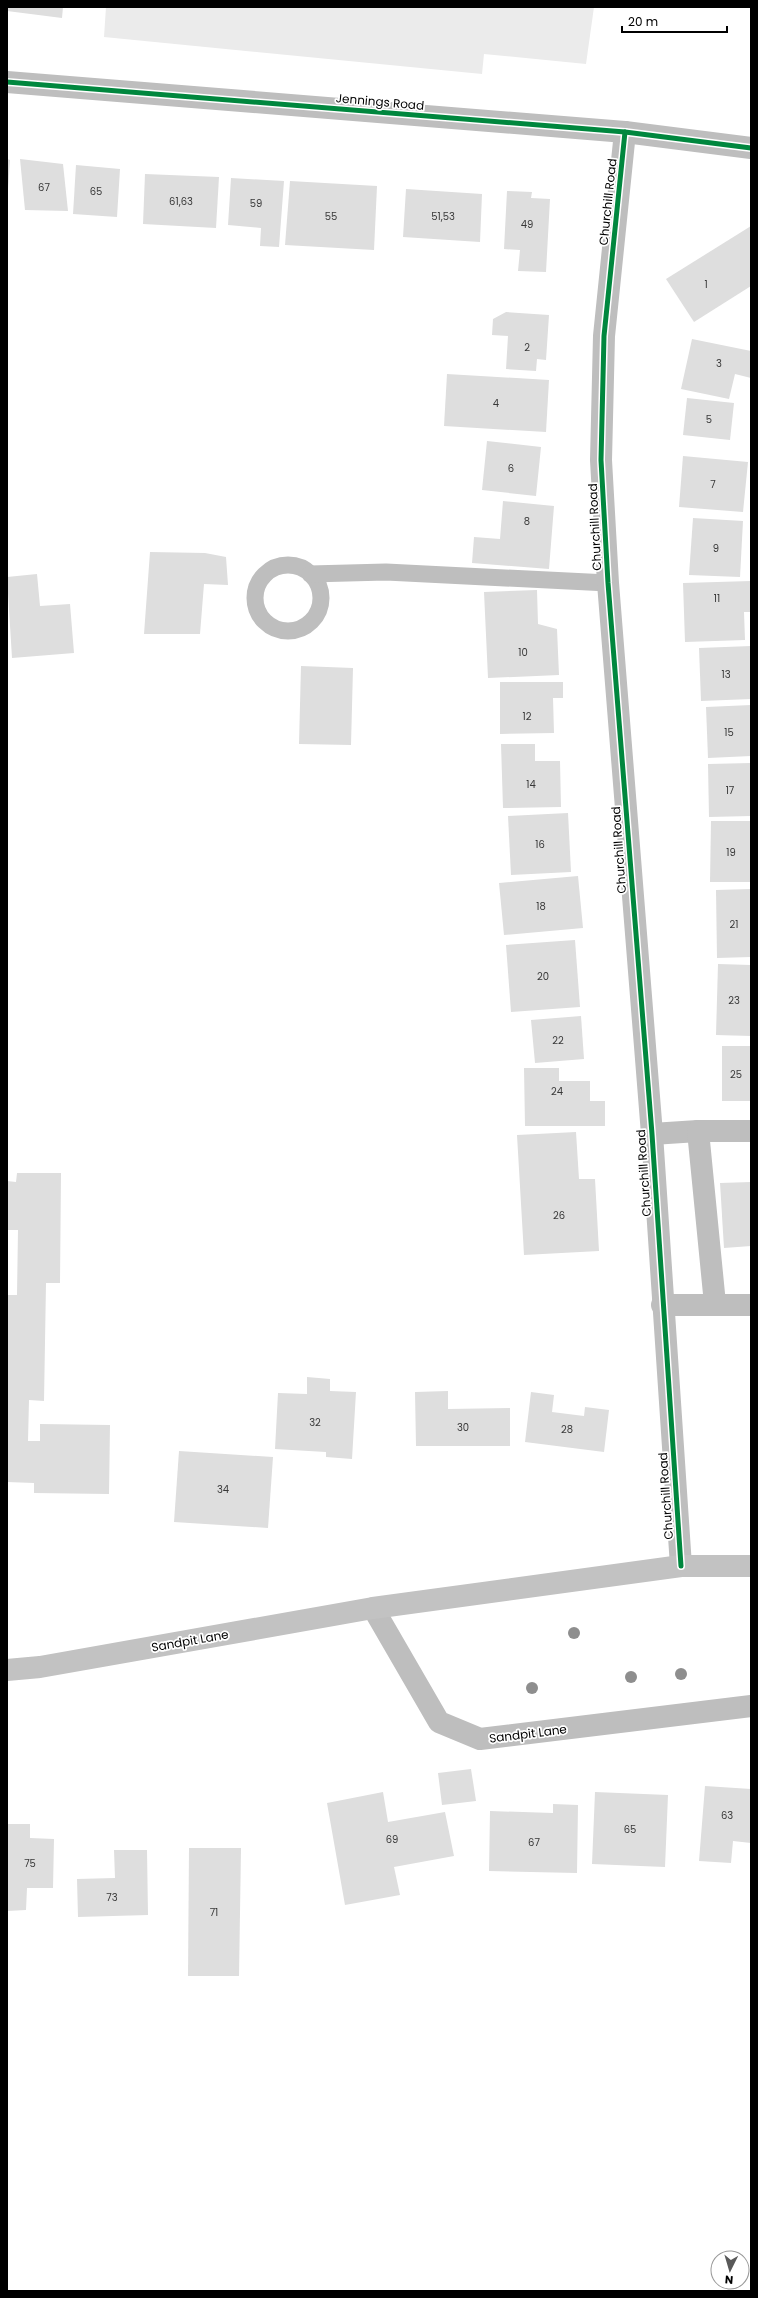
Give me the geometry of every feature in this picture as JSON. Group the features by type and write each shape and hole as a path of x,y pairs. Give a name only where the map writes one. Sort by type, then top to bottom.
{"street":[{"name":"Jennings Road","path":"7,82 625,132 751,148"},
{"name":"Churchill Road","path":"625,132 604,336 601,460 608,583 652,1134 662,1305 681,1566"},
{"name":"Churchill Road","path":"652,1134 698,1131 751,1131"},
{"path":"698,1131 715,1304"},
{"path":"662,1305 751,1304"},
{"name":"Sandpit Lane","path":"7,1670 40,1667 373,1608 681,1566 751,1566"},
{"name":"Sandpit Lane","path":"373,1608 440,1722 480,1740 751,1706"}],"lane":[{"path":"310,574 386,572 608,583"}],"shaded area":[{"path":"106,7 594,7 586,64 484,54 482,74 104,37"}],"building":[{"path":"7,7 63,7 62,18 7,11"},
{"path":"7,159 10,160 8,189 7,189"},
{"path":"20,159 63,164 68,211 25,210"},
{"path":"76,165 120,169 117,217 73,214"},
{"path":"145,174 219,177 216,228 143,224"},
{"path":"231,178 284,181 279,247 260,246 261,228 228,225"},
{"path":"290,181 377,186 374,250 285,245"},
{"path":"406,189 482,194 480,242 403,237"},
{"path":"507,191 532,192 531,198 550,199 546,272 518,271 520,250 504,249"},
{"path":"751,226 751,286 694,322 666,279"},
{"path":"506,312 549,315 546,360 537,359 536,371 506,369 508,336 492,335 493,319"},
{"path":"692,339 751,351 751,378 735,374 729,399 681,389"},
{"path":"447,374 549,380 546,432 444,426"},
{"path":"687,398 734,403 730,440 683,435"},
{"path":"487,441 541,447 536,496 482,490"},
{"path":"683,456 748,462 743,512 679,507"},
{"path":"503,501 554,506 549,569 472,563 474,537 500,539"},
{"path":"693,518 743,521 740,577 689,575"},
{"path":"150,552 205,553 226,557 228,585 204,584 200,634 144,634"},
{"path":"37,574 40,606 70,604 74,653 12,658 7,577"},
{"path":"751,581 751,612 744,612 745,640 685,642 683,583"},
{"path":"537,590 538,624 557,629 559,675 488,678 484,592"},
{"path":"751,646 751,699 701,701 699,648"},
{"path":"301,666 353,668 351,745 299,744"},
{"path":"500,682 563,682 563,698 553,698 554,733 500,734"},
{"path":"751,705 751,756 708,758 706,707"},
{"path":"501,744 535,744 535,761 560,761 561,807 503,808"},
{"path":"751,763 751,816 709,817 708,764"},
{"path":"568,813 571,872 511,875 508,816"},
{"path":"711,821 751,821 751,882 710,882"},
{"path":"578,876 583,928 504,935 499,883"},
{"path":"751,889 751,957 717,958 716,890"},
{"path":"575,940 580,1007 511,1012 506,945"},
{"path":"718,964 751,965 751,1036 716,1035"},
{"path":"581,1016 584,1059 535,1063 531,1020"},
{"path":"722,1046 751,1046 751,1101 722,1101"},
{"path":"524,1068 559,1068 559,1081 590,1081 590,1101 605,1101 605,1126 525,1126"},
{"path":"576,1132 579,1179 595,1179 599,1251 524,1255 517,1135"},
{"path":"17,1173 61,1173 60,1283 46,1283 44,1401 29,1400 28,1441 40,1441 40,1424 110,1425 109,1494 34,1493 34,1483 7,1482 7,1295 17,1295 18,1230 7,1230 7,1181 16,1182"},
{"path":"751,1182 751,1246 724,1248 720,1183"},
{"path":"307,1377 330,1379 330,1391 356,1392 352,1459 326,1457 326,1452 275,1449 278,1393 307,1394"},
{"path":"448,1391 448,1409 510,1408 510,1446 416,1446 415,1392"},
{"path":"531,1392 554,1395 552,1412 584,1416 585,1407 609,1410 604,1452 525,1442"},
{"path":"179,1451 273,1457 268,1528 174,1522"},
{"path":"471,1769 476,1801 442,1805 438,1773"},
{"path":"705,1786 751,1789 751,1843 733,1841 731,1863 699,1861"},
{"path":"383,1792 388,1822 445,1812 454,1856 394,1867 400,1895 345,1905 327,1803"},
{"path":"595,1792 668,1795 665,1867 592,1864"},
{"path":"553,1804 578,1805 577,1873 489,1871 490,1811 553,1813"},
{"path":"7,1824 30,1824 30,1838 54,1839 53,1888 27,1888 26,1910 7,1911"},
{"path":"189,1848 241,1848 239,1976 188,1976"},
{"path":"114,1850 147,1850 148,1915 78,1917 77,1879 115,1878"}],"cycle path":[{"path":"7,82 625,132 751,148"},
{"path":"625,132 604,336 601,460 608,583 652,1134 681,1566"}]}
